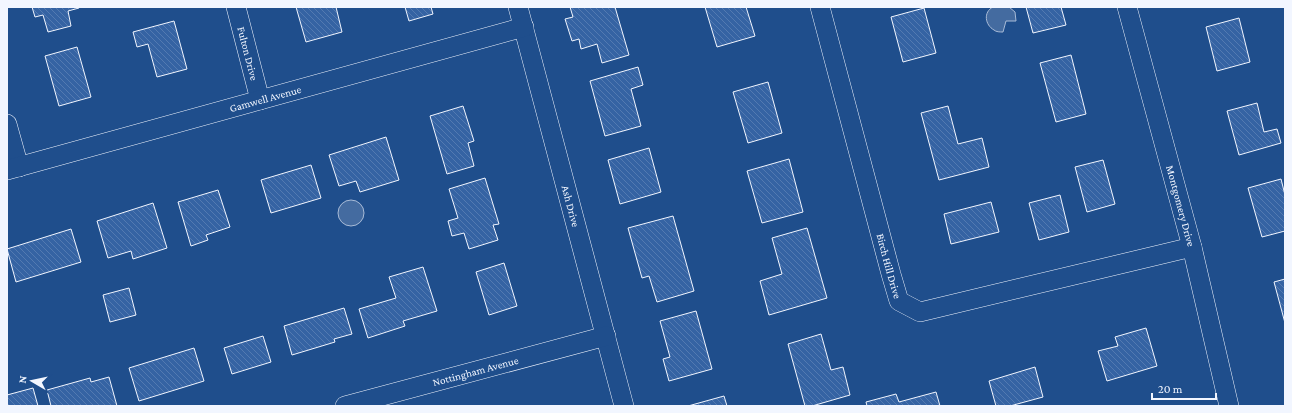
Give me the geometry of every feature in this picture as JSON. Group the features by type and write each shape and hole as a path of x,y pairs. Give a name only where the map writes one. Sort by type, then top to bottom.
{"street":[{"name":"Fulton Drive","path":"236,7 260,100"},
{"name":"Ash Drive","path":"518,7 624,406"},
{"name":"Birch Hill Drive","path":"820,7 899,301 920,312 1192,248"},
{"name":"Montgomery Drive","path":"1127,7 1192,248 1229,406"},
{"name":"Gamwell Avenue","path":"13,169 524,27"},
{"path":"7,124 13,169"},
{"name":"Nottingham Avenue","path":"345,406 606,336"}],"water":[{"path":"993,7 1009,7 1015,12 1016,21 1006,21 1003,32 995,31 987,22 986,18 988,12"},
{"path":"351,200 360,204 364,213 360,222 351,226 342,222 338,213 342,204"}],"building":[{"path":"32,7 79,8 68,11 71,26 48,32 43,15 35,17"},
{"path":"296,7 336,7 342,32 306,42"},
{"path":"405,7 431,7 433,14 409,21"},
{"path":"570,7 615,7 629,55 602,63 597,44 581,49 579,39 572,41 565,19 573,17"},
{"path":"705,7 746,7 755,36 717,47"},
{"path":"1026,7 1061,7 1066,25 1033,33"},
{"path":"924,8 936,53 903,62 891,17"},
{"path":"1239,18 1250,62 1217,71 1206,27"},
{"path":"174,21 187,69 157,77 148,44 137,47 133,32"},
{"path":"77,47 91,97 59,106 45,56"},
{"path":"1071,55 1086,114 1056,122 1040,63"},
{"path":"638,67 643,85 631,89 641,126 605,136 590,81"},
{"path":"768,82 782,133 748,143 733,92"},
{"path":"1257,103 1264,132 1277,129 1281,143 1239,155 1227,111"},
{"path":"463,106 474,141 468,143 474,166 447,174 430,116"},
{"path":"948,106 958,144 982,138 989,167 939,180 921,113"},
{"path":"386,137 399,180 360,192 356,181 339,186 329,155"},
{"path":"649,148 661,192 620,204 608,160"},
{"path":"789,159 803,212 762,223 747,171"},
{"path":"1103,160 1115,204 1087,212 1075,167"},
{"path":"311,165 321,198 271,213 261,180"},
{"path":"485,178 499,224 493,225 498,240 469,249 464,233 452,236 448,221 458,218 449,189"},
{"path":"1281,179 1285,195 1285,231 1262,237 1248,188"},
{"path":"218,190 230,227 206,235 208,240 191,246 178,202"},
{"path":"1060,195 1069,232 1039,240 1029,203"},
{"path":"991,202 999,232 951,244 944,214"},
{"path":"153,203 167,248 133,259 131,251 108,258 97,221"},
{"path":"673,216 694,291 657,302 649,276 642,278 628,228"},
{"path":"807,228 827,298 769,315 760,281 782,274 772,238"},
{"path":"71,229 81,262 16,282 7,249"},
{"path":"504,263 517,306 489,315 476,272"},
{"path":"423,267 437,311 403,321 405,326 368,338 359,309 396,298 389,277"},
{"path":"1285,279 1285,323 1274,282"},
{"path":"129,288 136,315 110,322 103,295"},
{"path":"344,308 352,334 334,339 335,342 292,355 284,326"},
{"path":"696,311 712,369 669,381 663,359 670,357 660,321"},
{"path":"1146,328 1157,366 1107,381 1098,351 1118,346 1115,337"},
{"path":"821,334 831,370 843,367 850,395 812,406 805,406 788,344"},
{"path":"263,336 271,362 232,374 224,348"},
{"path":"194,348 204,381 139,401 129,368"},
{"path":"1035,367 1043,397 1010,406 996,406 989,381"},
{"path":"109,377 117,406 51,406 47,390 90,378 91,382"},
{"path":"33,388 38,406 7,406 7,395"},
{"path":"936,392 940,406 867,406 866,402 896,394 899,402"},
{"path":"724,396 727,406 688,406"}]}
